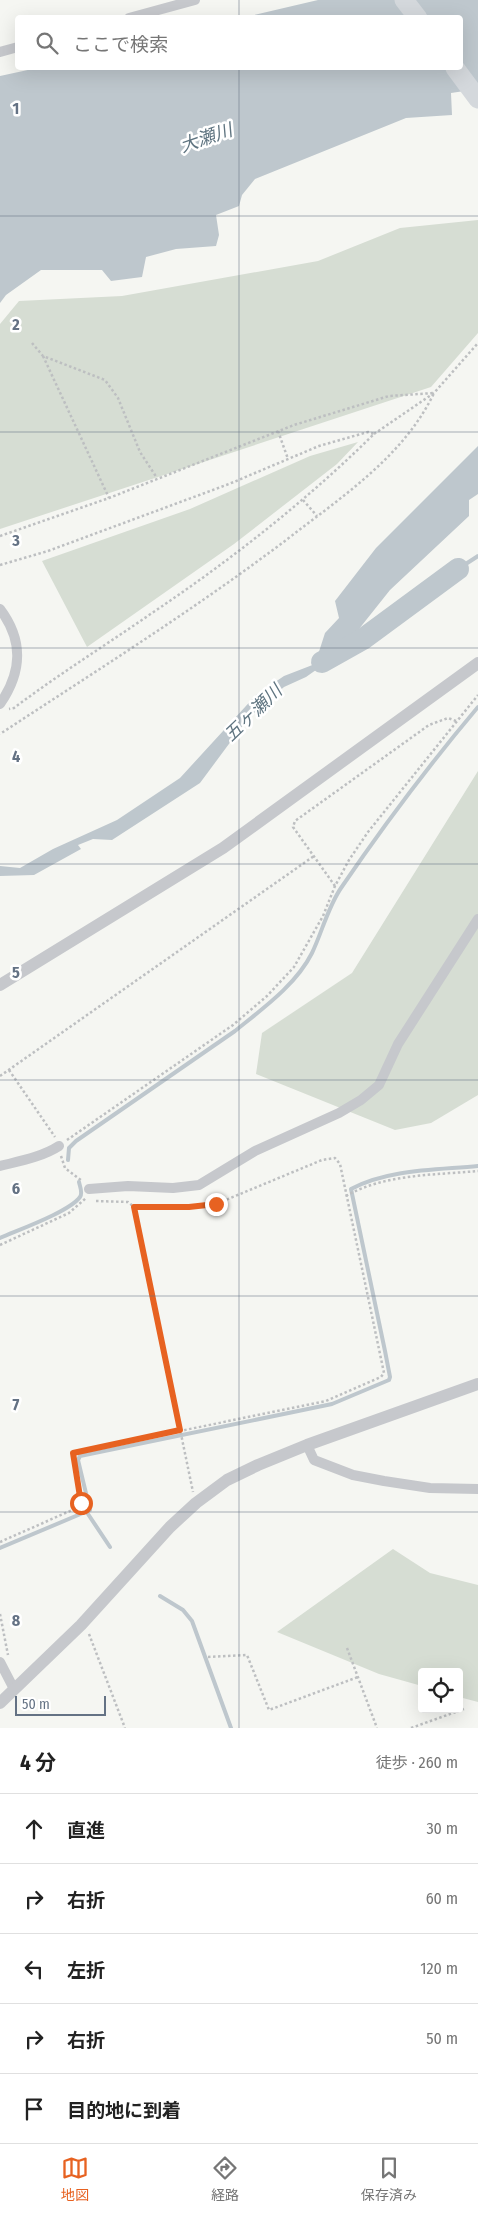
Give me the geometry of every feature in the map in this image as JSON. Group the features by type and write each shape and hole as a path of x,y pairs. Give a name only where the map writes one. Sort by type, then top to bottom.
{"highway":[{"path":"404,0 416,15"},
{"path":"456,70 478,99"}],"street":[{"path":"140,15 195,0"},
{"path":"0,52 15,48"},
{"path":"0,609 10,623 18,656 14,682 2,707"},
{"path":"0,985 223,848 478,663"},
{"path":"89,1189 128,1186 173,1188 199,1185 255,1150 339,1113 361,1100 379,1086 398,1044 478,919"},
{"path":"0,1166 25,1160 51,1151 59,1146"},
{"path":"0,1703 81,1625 170,1527 196,1503 227,1480 306,1445 478,1384"},
{"path":"306,1445 314,1460 353,1475 430,1488 478,1489"},
{"path":"4,1660 14,1688"}],"path":[{"path":"32,343 43,356 110,498"},
{"path":"2,707 14,708 221,564 303,500 374,434 434,393 478,343"},
{"path":"43,356 105,380 118,398 140,452 157,478"},
{"path":"0,536 110,498 278,431 389,396 434,393"},
{"path":"0,734 229,584 354,489 407,436 427,409 434,393"},
{"path":"278,431 288,459"},
{"path":"0,565 48,551 230,484 319,446 368,432 374,434"},
{"path":"303,500 317,516"},
{"path":"59,1146 233,1026 267,996 294,967 304,953 349,860 368,832 478,695"},
{"path":"335,886 293,827 295,821 429,725 448,718 456,721"},
{"path":"0,1076 314,856"},
{"path":"9,1070 59,1146 65,1168 78,1176 89,1189"},
{"path":"0,1542 79,1508 81,1503 73,1453 326,1400 382,1377 384,1372 340,1164 335,1158 322,1160 216,1204 189,1207 134,1207"},
{"path":"346,1196 379,1184 412,1177 478,1171"},
{"path":"0,1245 69,1213 85,1200 128,1202 134,1207 196,1503"},
{"path":"0,1614 4,1660"},
{"path":"81,1625 90,1635 125,1728"},
{"path":"347,1648 377,1728"},
{"path":"208,1657 247,1655 269,1710 358,1677"},
{"path":"411,1728 464,1709"}],"shaded area":[{"path":"478,220 478,333 431,387 0,529 0,324 19,301 122,296 318,261 400,228"},
{"path":"358,442 337,464 234,544 87,647 42,561 190,509 310,456"},
{"path":"478,771 478,1095 431,1123 395,1130 256,1074 262,1033 352,973"},
{"path":"393,1549 430,1573 478,1585 478,1702 463,1698 463,1668 418,1668 418,1685 379,1674 277,1632"}],"water":[{"name":"大瀬川","path":"318,0 478,0 478,89 451,93 452,115 406,118 255,179 242,195 239,206 216,215 219,235 216,246 176,249 146,257 142,277 111,281 102,270 41,270 6,295 0,303 0,76 28,70 463,70 463,15 254,15"},
{"name":"五ヶ瀬川","path":"478,446 478,494 469,500 469,516 390,590 355,634 323,665 306,677 284,687 256,711 243,725 200,783 112,840 93,839 78,845 81,849 34,875 0,876 0,866 20,868 53,849 117,820 180,778 256,695 284,676 315,664 325,633 339,618 335,601 376,548"}],"waterway":[{"path":"458,569 478,556"},
{"path":"322,662 363,639 458,569"},
{"path":"68,1160 69,1148 76,1141 235,1031 288,986 312,953 336,895 407,796 478,707"},
{"path":"0,1548 90,1510 78,1460 80,1456 332,1404 389,1380 385,1351 351,1189 365,1182 397,1174 478,1166"},
{"path":"0,1238 55,1214 74,1203 81,1195 79,1182"},
{"path":"86,1511 110,1547"},
{"path":"160,1596 183,1610 192,1621 231,1728"}],"route":[{"path":"81,1503 72,1457 73,1453 180,1430 134,1207 189,1207 216,1204"}]}
